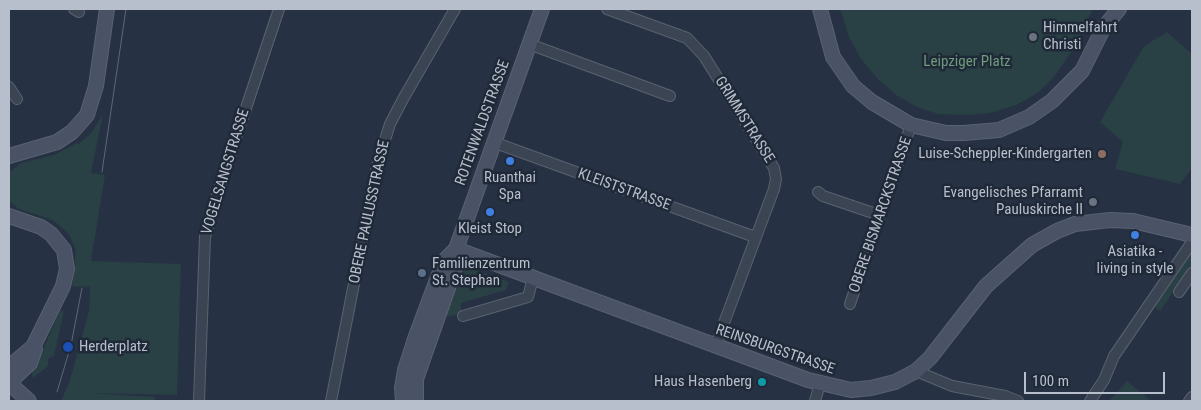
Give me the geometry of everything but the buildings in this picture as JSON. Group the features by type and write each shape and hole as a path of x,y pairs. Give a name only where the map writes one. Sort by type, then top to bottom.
{"street":[{"path":"9,156 57,142 72,132 87,115 96,86 107,9"},
{"name":"VOGELSANGSTRASSE","path":"199,401 205,237 279,9"},
{"name":"OBERE PAULUSSTRASSE","path":"332,401 378,166 388,130 403,99 455,9"},
{"name":"ROTENWALDSTRASSE","path":"416,401 416,378 423,338 444,261 456,249 542,9"},
{"name":"GRIMMSTRASSE","path":"607,9 687,38 704,56 774,168 776,179 774,189 715,346"},
{"path":"820,9 833,57 853,86 872,102 911,125 946,132 977,133 999,130 1029,117 1052,102 1074,81 1089,58 1104,27 1119,9"},
{"path":"529,44 670,96"},
{"path":"9,87 18,99"},
{"name":"OBERE BISMARCKSTRASSE","path":"850,304 911,125"},
{"name":"KLEISTSTRASSE","path":"493,142 755,237"},
{"path":"818,192 822,196 879,215"},
{"path":"9,216 41,227 51,234 59,242 67,258 64,282 36,342 29,352 9,367"},
{"name":"REINSBURGSTRASSE","path":"456,249 820,384 852,390 871,388 895,382 916,370 930,358 986,286 1032,245 1057,231 1091,221 1110,220 1133,221 1192,236"},
{"path":"1090,401 1104,380 1114,356 1192,242"},
{"path":"1179,292 1192,273"},
{"path":"463,316 528,297 533,278"},
{"name":"ROTENWALDSTRASSE","path":"401,400 405,370 423,338"},
{"path":"9,355 36,342"},
{"path":"29,401 9,383 30,363 35,354 36,342"},
{"path":"916,370 947,384 1005,396 1018,401"},
{"path":"815,401 820,384"},
{"path":"1189,401 1192,398"}],"green space":[{"name":"Leipziger Platz","path":"840,9 1093,9 1074,48 1053,78 1036,94 1016,105 990,113 967,115 938,114 917,107 896,95 877,78 861,59 849,37"},
{"path":"1167,32 1192,54 1192,168 1180,184 1115,169 1123,142 1100,122 1144,46"},
{"path":"103,114 91,173 105,175 91,261 181,264 177,395 90,393 155,397 155,401 61,401 70,380 89,311 90,287 72,286 76,250 68,233 53,220 19,209 9,201 9,173 11,171 21,163 54,155 77,143 79,144 92,132"},
{"path":"1192,253 1192,264 1160,311 1155,307"},
{"path":"467,267 509,282 506,290 461,303 461,314 445,317 463,270"},
{"path":"60,310 64,311 54,356 48,359 48,366 33,378 31,370 43,350"},
{"path":"1127,381 1151,401 1110,400"}],"tram line":[{"path":"102,172 126,9"},
{"path":"57,392 71,345 82,288"}],"place":[{"name":"Himmelfahrt Christi","path":"1033,37"},
{"name":"Luise-Scheppler-Kindergarten","path":"1102,154"},
{"name":"Ruanthai Spa","path":"510,161"},
{"name":"Evangelisches Pfarramt Pauluskirche II","path":"1093,202"},
{"name":"Kleist Stop","path":"490,212"},
{"name":"Asiatika - living in style","path":"1135,235"},
{"name":"Familienzentrum St. Stephan","path":"422,273"},
{"name":"Herderplatz","path":"68,347"},
{"name":"Haus Hasenberg","path":"762,382"}]}
